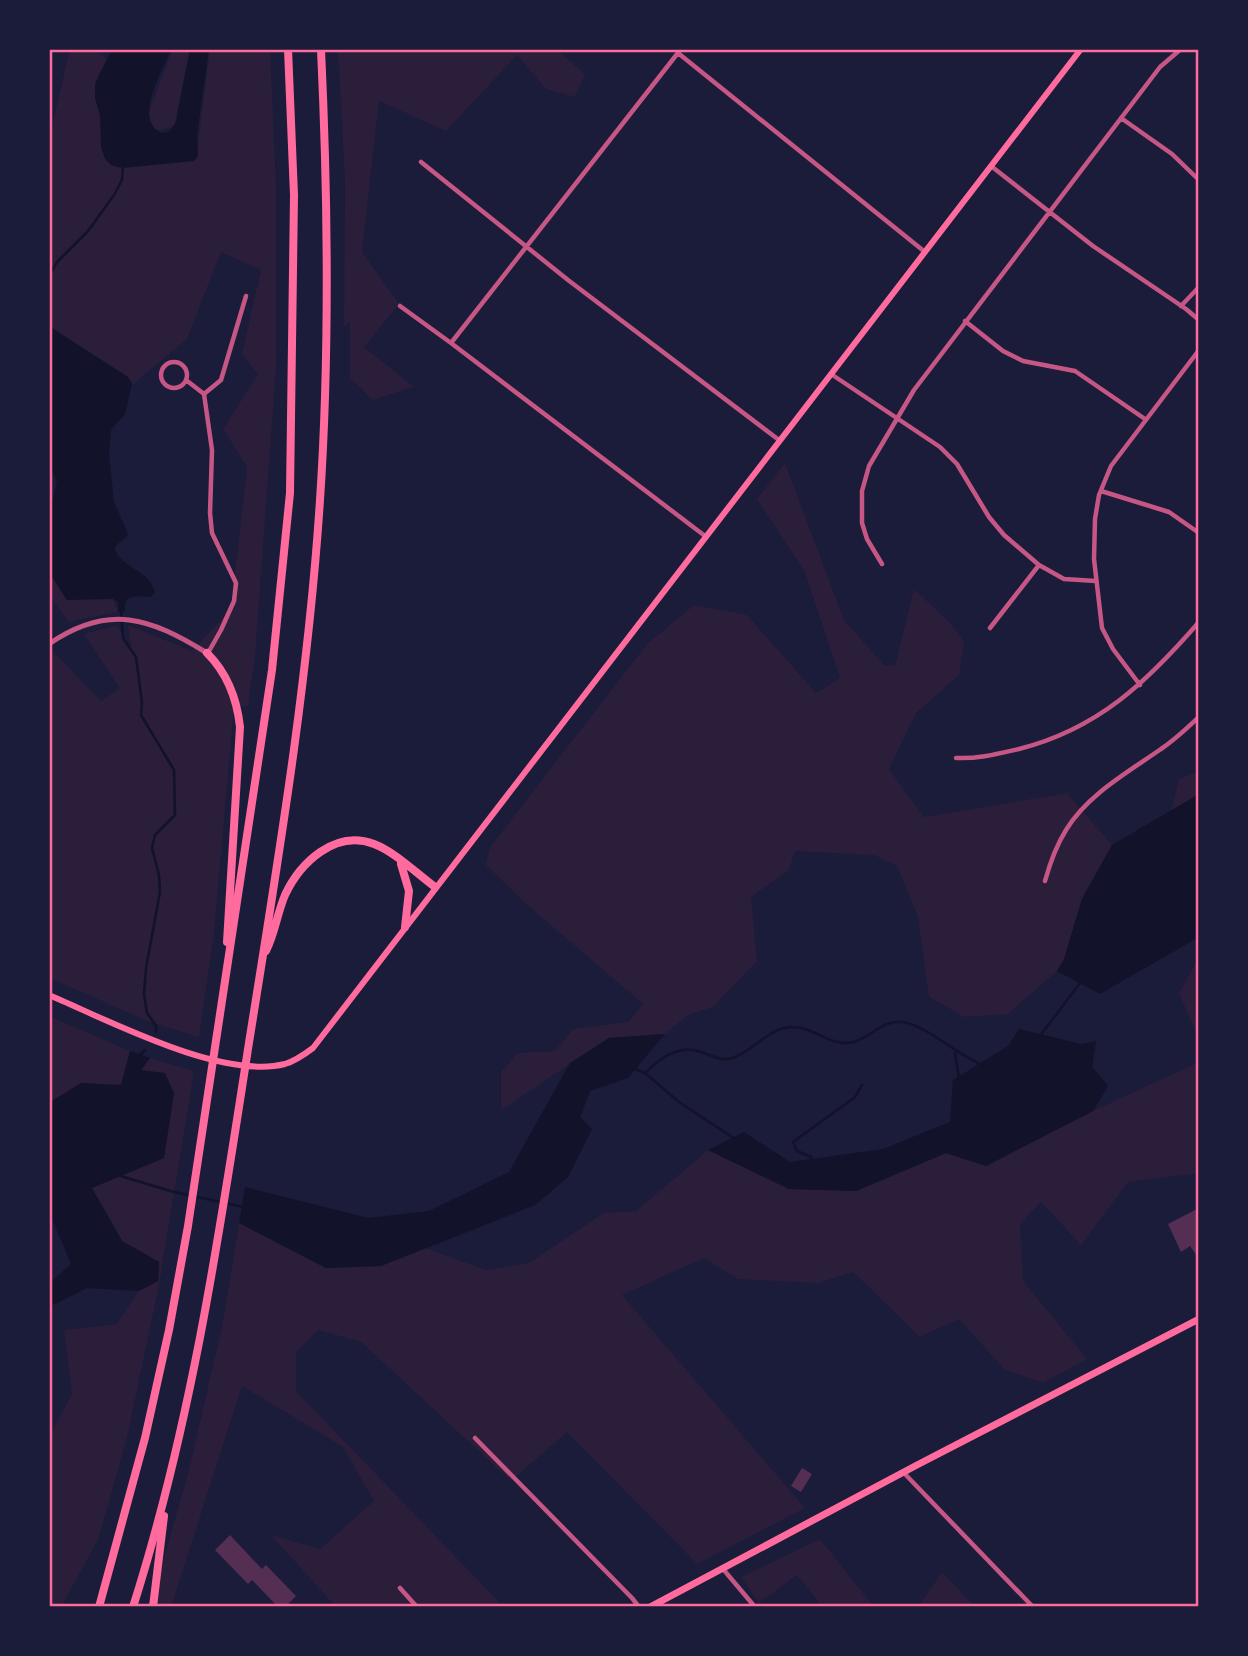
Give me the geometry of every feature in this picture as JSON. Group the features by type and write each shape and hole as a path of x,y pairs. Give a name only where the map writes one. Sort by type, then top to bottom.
{"highway":[{"path":"99,1607 145,1438 169,1330 188,1226 272,670 290,493 293,195 288,49"},
{"path":"133,1607 164,1505 221,1231 300,705 320,500 327,331 326,177 321,49"},
{"path":"208,653 223,672 230,687 238,712 241,735 227,912 226,969"},
{"path":"262,960 274,936 280,909 299,872 316,854 341,842 362,841 378,846 435,887"},
{"path":"400,861 410,891 405,927"},
{"path":"153,1607 164,1505"}],"main road":[{"path":"49,995 141,1035 230,1063 266,1066 286,1063 305,1054 318,1042 1081,49"},
{"path":"650,1607 1199,1319"}],"street":[{"path":"882,564 867,540 862,523 862,491 869,467 914,390 965,321 1160,67 1181,49"},
{"path":"451,343 679,51 925,252"},
{"path":"1121,118 1172,154 1199,180"},
{"path":"421,163 779,440"},
{"path":"990,166 1124,269 1199,320"},
{"path":"1181,306 1199,287"},
{"path":"204,394 221,380 246,296"},
{"path":"400,306 705,536"},
{"path":"965,321 1003,351 1023,361 1075,371 1145,419"},
{"path":"1140,685 1113,649 1102,628 1096,581 1095,519 1101,491 1111,466 1199,350"},
{"path":"49,644 76,627 128,618 176,634 208,653 222,629 234,601 236,583 212,533 212,450 204,394 186,380 185,368 178,363 170,363 163,368 162,380 168,386 180,386 186,380"},
{"path":"831,374 940,447 957,464 989,517 1004,535 1039,565 1064,579 1096,581"},
{"path":"1101,491 1169,512 1199,533"},
{"path":"990,628 1039,565"},
{"path":"956,758 978,759 1063,735 1106,711 1140,685 1199,622"},
{"path":"1045,881 1051,859 1067,828 1089,804 1116,779 1164,747 1199,718"},
{"path":"475,1438 639,1607"},
{"path":"903,1472 1033,1607"},
{"path":"723,1569 755,1607"},
{"path":"400,1588 417,1607"}],"shaded area":[{"path":"70,49 93,49 107,59 98,75 108,162 196,159 210,49 270,49 276,185 276,368 255,656 248,706 234,707 214,933 199,1037 150,1022 49,978 49,647 101,701 120,688 84,634 117,625 132,654 128,625 192,651 231,609 247,467 223,429 258,374 242,354 261,270 221,252 187,339 132,385 49,333 49,139"},
{"path":"112,49 171,49 152,94 150,107 153,127 162,133 169,132 176,122 190,49 209,49 197,135 198,156 194,161 122,168 111,165 105,159 101,147 95,84"},
{"path":"173,49 190,49 174,127 156,131 147,116"},
{"path":"338,49 556,49 585,74 575,97 546,89 517,55 446,131 379,101 362,252 399,304 364,347 414,387 373,400 350,378 350,322 344,326 345,182"},
{"path":"52,328 128,377 132,383 125,414 111,430 109,454 114,502 128,534 116,545 115,550 124,562 148,579 155,592 151,597 129,598 125,611 118,612 118,602 113,599 67,600 49,572 49,534 57,482 49,463 49,387 52,373 49,331"},
{"path":"785,463 844,620 884,665 895,666 914,589 948,621 964,641 959,675 916,713 889,769 924,817 1067,793 1112,845 1082,899 1064,959 1057,971 1008,1014 964,1017 929,997 918,917 897,866 874,855 795,851 789,870 751,897 757,961 713,1007 688,1015 665,1034 609,1038 501,1110 501,1072 518,1053 555,1051 573,1029 628,1022 643,1004 525,903 486,865 490,847 647,644 694,605 747,615 816,693 840,678 805,572 757,499"},
{"path":"49,569 66,599 113,599 118,612 69,622 49,595"},
{"path":"1199,771 1199,794 1171,811 1179,779"},
{"path":"1199,794 1199,937 1100,994 1057,971 1064,959 1082,899 1112,845"},
{"path":"1199,957 1199,1040 1179,993"},
{"path":"49,1016 130,1051 121,1086 81,1083 49,1103"},
{"path":"1019,1029 1081,1044 1096,1041 1092,1067 1108,1086 1093,1111 986,1166 946,1153 856,1191 789,1189 708,1150 744,1132 790,1162 883,1149 950,1122 953,1080 1008,1046"},
{"path":"665,1034 628,1078 590,1091 580,1117 592,1129 568,1177 535,1205 381,1266 326,1268 239,1223 245,1187 368,1218 429,1211 509,1172 570,1063 609,1038"},
{"path":"130,1051 150,1058 141,1070 165,1073 174,1093 164,1158 92,1188 122,1241 159,1262 158,1281 139,1291 87,1288 49,1307 49,1284 71,1264 49,1212 49,1103 81,1083 121,1085"},
{"path":"150,1058 194,1071 159,1285 127,1438 98,1540 61,1607 49,1607 49,1437 72,1394 64,1330 117,1324 139,1291 158,1281 159,1262 122,1241 92,1188 141,1070"},
{"path":"1199,1062 1199,1173 1128,1182 1081,1245 1041,1202 1020,1224 1023,1281 1087,1359 1043,1383 1004,1369 959,1319 920,1337 853,1272 818,1283 738,1279 704,1258 622,1295 805,1508 697,1564 567,1432 511,1481 361,1342 318,1330 296,1353 296,1391 504,1607 336,1607 271,1535 320,1549 374,1501 343,1447 242,1386 171,1607 150,1607 189,1470 222,1326 239,1223 326,1268 381,1266 425,1248 486,1270 529,1263 604,1213 636,1211 708,1150 789,1189 856,1191 946,1153 986,1166 1093,1111"},
{"path":"820,1539 874,1607 823,1607 797,1575 759,1603 741,1577"},
{"path":"942,1572 975,1607 918,1607"}],"building":[{"path":"1199,1208 1199,1259 1190,1246 1181,1252 1168,1224"},
{"path":"802,1468 812,1474 801,1492 791,1486"},
{"path":"230,1535 262,1569 266,1565 296,1596 285,1607 278,1607 252,1580 248,1584 215,1550"}],"waterway":[{"path":"49,276 57,262 88,231 114,195 122,180 123,165"},
{"path":"121,610 123,638 136,657 141,715 174,770 175,815 155,835 152,848 160,892 144,994 147,1013 156,1026 156,1032"},
{"path":"1040,1036 1080,983"},
{"path":"645,1073 657,1062 678,1051 693,1050 720,1059 732,1058 785,1028 801,1028 830,1040 846,1043 860,1040 896,1022 913,1025 983,1065"},
{"path":"138,1057 145,1050"},
{"path":"955,1053 959,1078"},
{"path":"635,1069 645,1073 679,1102 735,1139"},
{"path":"813,1161 811,1157 797,1151 793,1142 855,1097 862,1085"},
{"path":"121,1176 170,1191 243,1207"}]}
